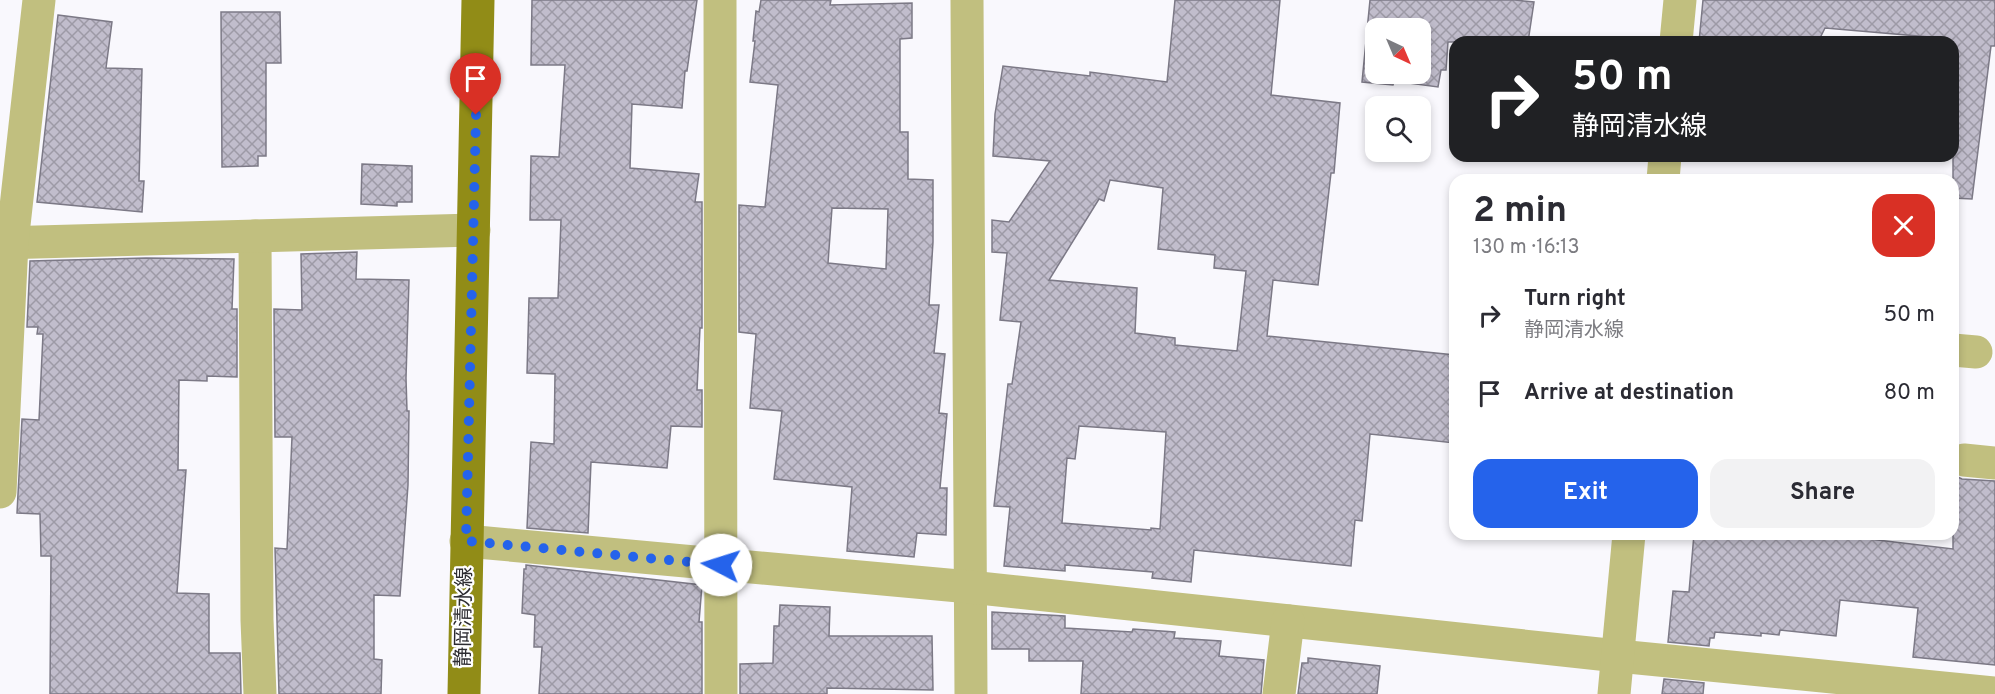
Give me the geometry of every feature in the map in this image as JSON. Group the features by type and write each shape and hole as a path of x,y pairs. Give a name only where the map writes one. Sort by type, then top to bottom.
{"main road":[{"name":"静岡清水線","path":"464,694 478,0"}],"street":[{"path":"0,492 6,243 39,0"},
{"path":"720,0 721,694"},
{"path":"967,0 971,694"},
{"path":"1677,36 1680,0"},
{"path":"6,243 474,230"},
{"path":"255,236 257,608 260,694"},
{"path":"1614,694 1628,540"},
{"path":"466,541 970,587 1617,656 1995,693"},
{"path":"1279,694 1287,621"}],"building":[{"path":"532,0 697,0 687,71 685,71 682,108 632,104 630,168 699,174 695,202 702,202 702,328 700,328 697,390 702,390 702,427 671,426 667,468 591,462 588,533 527,528 531,442 554,444 555,374 527,373 529,298 558,298 561,220 530,220 531,156 559,157 565,65 531,65"},
{"path":"761,0 831,0 830,5 912,3 912,38 900,39 900,132 908,132 908,179 933,180 933,242 929,305 939,305 934,353 945,354 939,413 947,414 940,488 947,488 946,535 917,533 914,557 847,551 852,487 774,479 782,411 750,408 756,334 739,332 739,205 765,207 778,85 750,82 756,11 759,12","holes":["832,208 888,209 886,269 828,263"]},
{"path":"1175,0 1280,0 1271,95 1340,103 1334,173 1331,173 1318,285 1273,280 1267,336 1449,354 1449,442 1370,434 1362,521 1355,520 1351,566 1194,550 1191,582 1152,578 1153,572 1065,565 1065,571 1004,566 1010,507 994,506 1008,384 1012,384 1021,322 1000,320 1007,253 992,252 992,220 1009,222 1050,161 993,156 995,114 1003,66 1090,76 1090,72 1167,82","holes":["1110,180 1163,188 1158,249 1215,255 1214,268 1246,271 1237,351 1175,345 1175,338 1135,333 1137,288 1049,280 1099,199 1104,201","1079,426 1166,432 1160,529 1062,523 1067,458 1075,459"]},
{"path":"1370,0 1534,2 1529,36 1449,36 1446,70 1441,70 1438,87 1416,84 1431,84 1431,18 1368,18"},
{"path":"1703,0 1995,0 1995,46 1991,46 1972,199 1959,198 1959,174 1953,174 1953,162 1959,162 1959,36 1917,36 1825,28 1821,36 1700,36"},
{"path":"221,12 280,12 281,63 266,63 266,156 258,156 258,166 222,167"},
{"path":"58,15 112,22 106,68 142,69 139,181 144,181 142,212 37,202"},
{"path":"1365,51 1365,82 1362,82"},
{"path":"362,164 412,166 412,202 397,202 397,206 361,204"},
{"path":"357,252 356,279 409,280 406,378 407,411 409,411 408,485 400,596 374,595 374,659 382,660 381,694 279,694 275,548 287,549 292,437 275,437 274,309 302,310 301,254"},
{"path":"146,258 234,259 232,309 237,309 237,377 207,376 207,381 179,380 178,470 186,470 177,593 209,594 209,653 240,653 241,694 50,694 51,556 41,556 40,514 17,513 22,419 39,420 43,334 37,334 38,327 27,327 30,261"},
{"path":"1959,478 1995,481 1995,665 1913,657 1918,608 1840,600 1836,636 1780,630 1779,635 1761,633 1761,636 1715,632 1714,638 1710,638 1709,646 1668,642 1673,591 1689,592 1693,540 1878,540 1953,549 1953,540 1959,540"},
{"path":"526,565 702,585 699,622 702,622 702,694 539,694 542,647 534,647 535,615 522,613"},
{"path":"780,605 830,607 829,636 932,636 933,690 827,688 827,694 740,694 740,664 773,663 774,626 779,626"},
{"path":"992,612 1065,616 1065,628 1175,632 1174,638 1221,641 1219,656 1264,660 1261,694 1081,694 1083,661 1029,661 1029,649 992,649"},
{"path":"1308,658 1380,666 1377,694 1298,694 1302,663 1308,663"},
{"path":"1664,679 1704,683 1703,694 1662,694"}],"route":[{"path":"476,115 466,541 721,565"}]}
